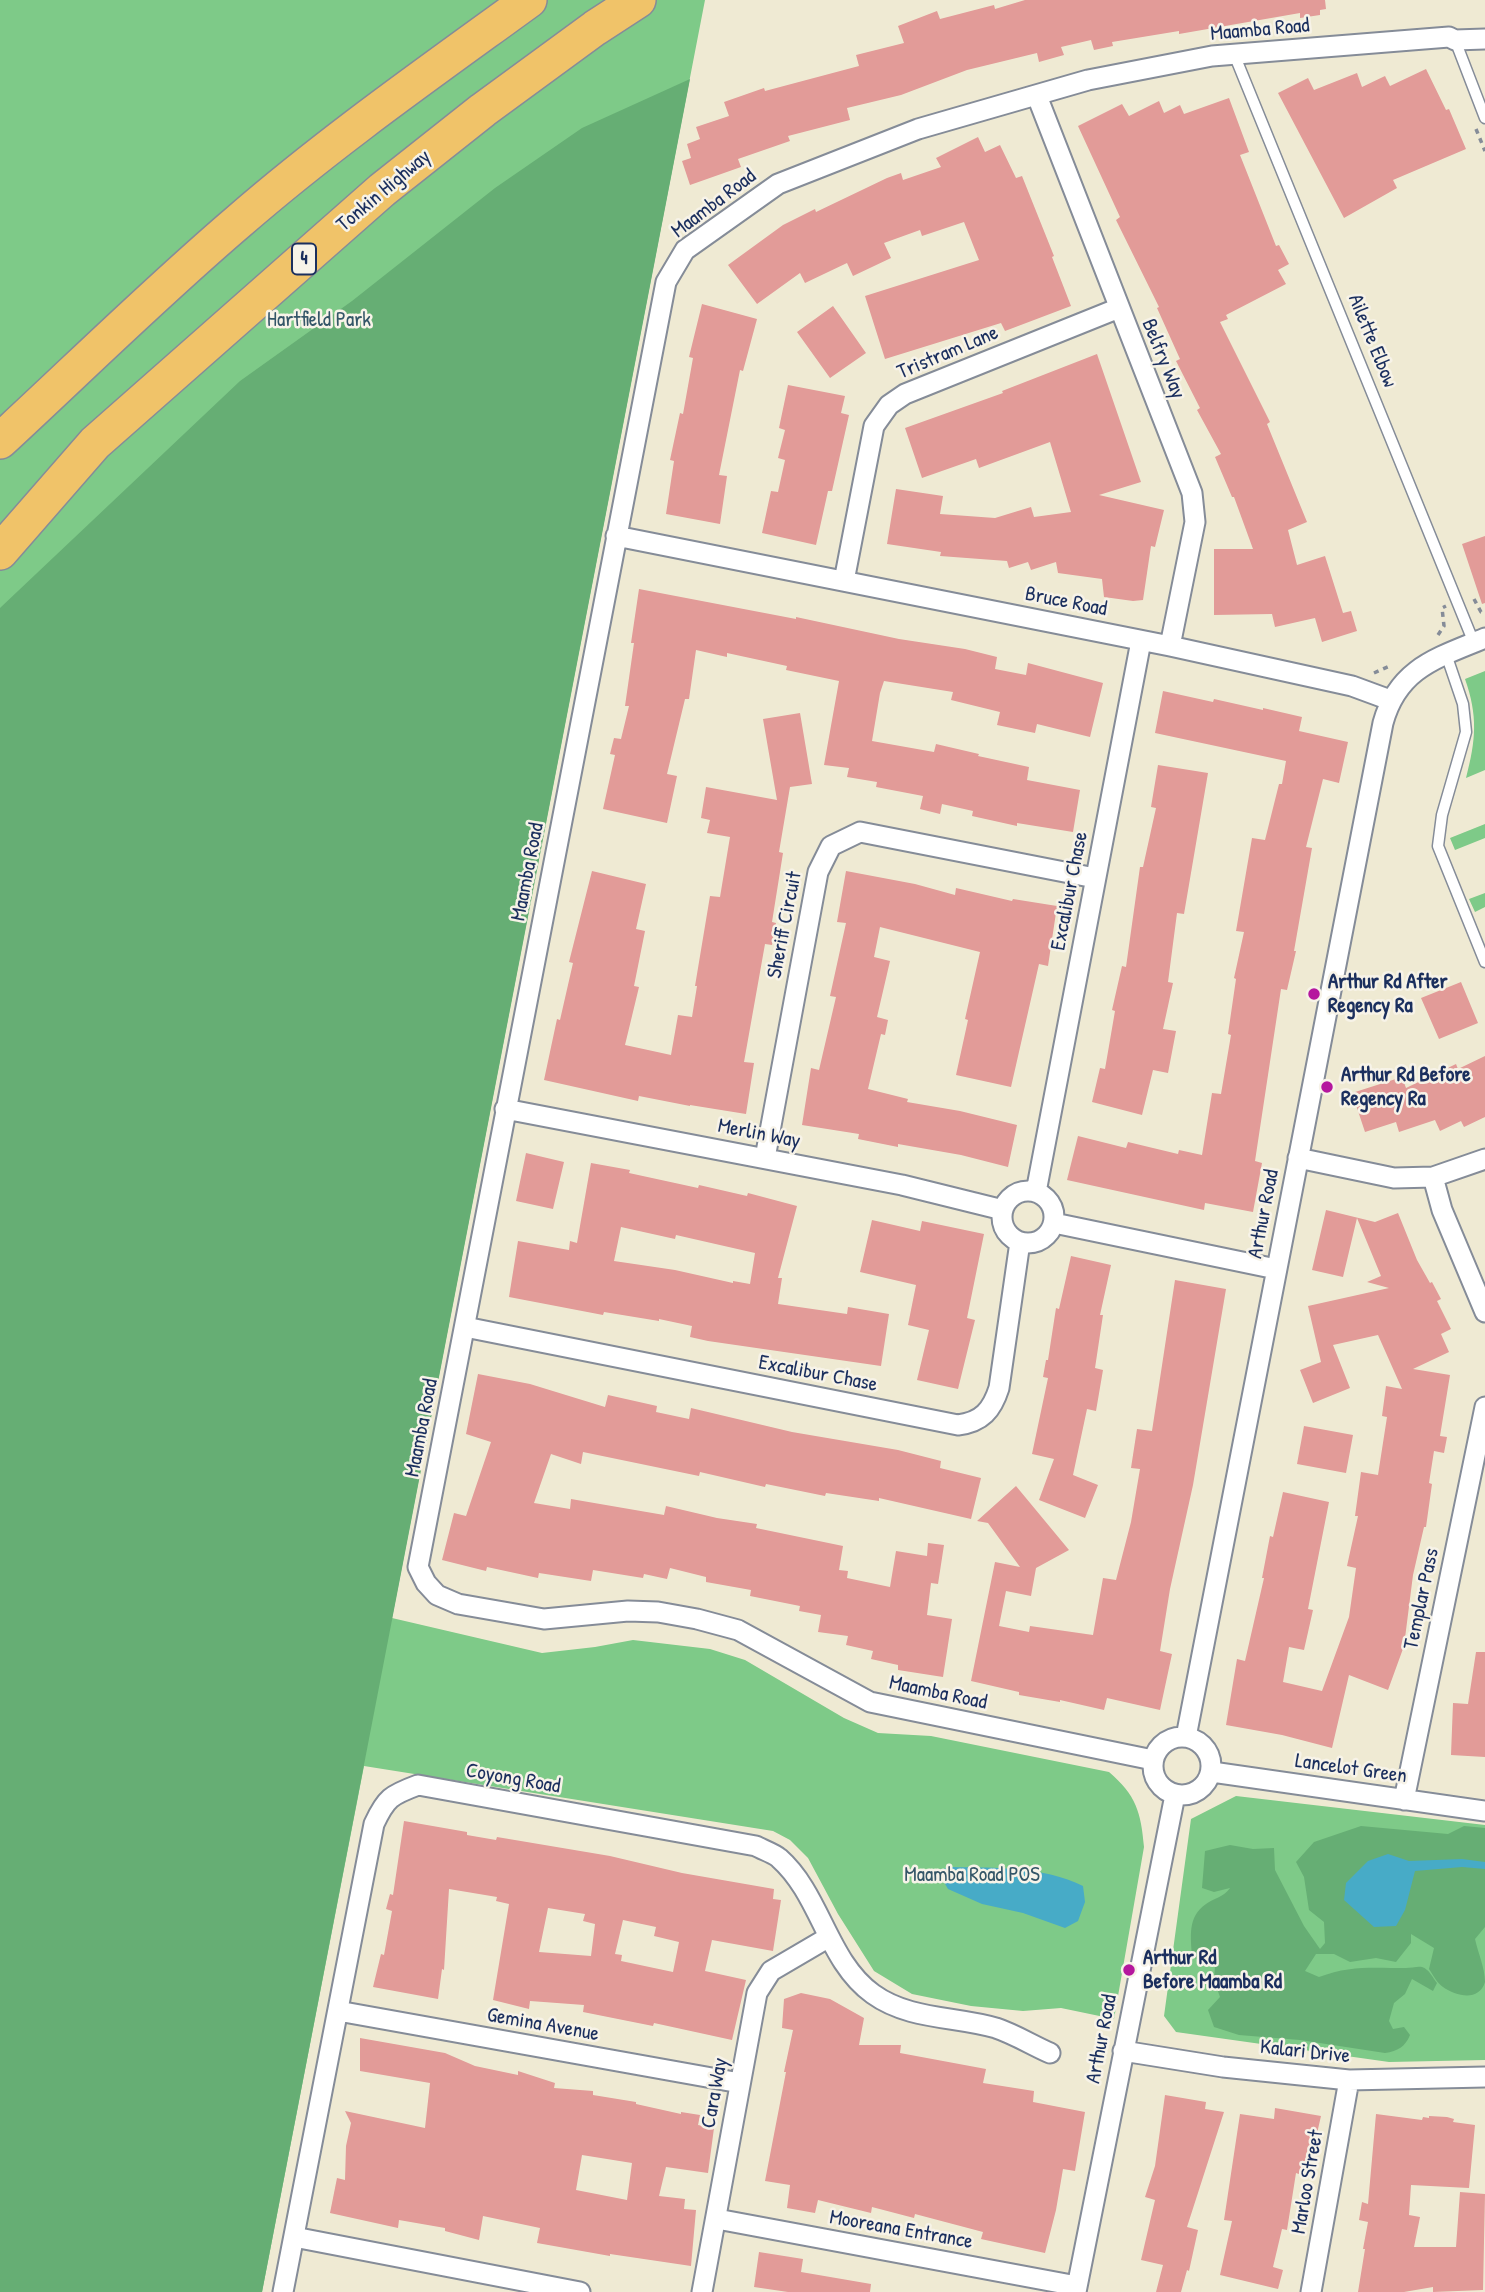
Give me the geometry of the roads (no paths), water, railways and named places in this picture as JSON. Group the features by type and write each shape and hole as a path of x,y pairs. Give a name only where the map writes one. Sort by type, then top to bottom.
{"highway":[{"path":"0,441 237,222 382,107 529,0"},
{"name":"Tonkin Highway","path":"0,552 94,443 382,190 483,110 638,0"}],"street":[{"name":"Maamba Road","path":"1153,1760 870,1702 738,1630 697,1619 659,1612 628,1611 544,1619 458,1604 437,1595 426,1583 418,1567 505,1109 666,282 684,250 778,184 918,129 1088,80 1234,53 1449,37 1455,40 1485,39"},
{"name":"Belfry Way","path":"1037,96 1192,493 1195,522 1170,646"},
{"name":"Tristram Lane","path":"844,581 874,426 889,405 905,394 1119,308"},
{"name":"Bruce Road","path":"616,536 1170,646 1345,684 1390,700"},
{"name":"Excalibur Chase","path":"1036,1192 1141,640"},
{"path":"1390,700 1411,673 1439,650 1479,640"},
{"name":"Arthur Road","path":"1186,1737 1382,723 1390,700"},
{"name":"Sheriff Circuit","path":"765,1158 817,872 831,846 860,832 1095,878"},
{"name":"Merlin Way","path":"505,1109 902,1185 1003,1210"},
{"path":"1298,1158 1394,1178 1433,1177 1485,1158"},
{"path":"1433,1177 1442,1210 1485,1312"},
{"path":"1036,1192 1045,1196 1051,1204 1054,1223 1049,1233 1041,1240 1020,1242 1005,1230 1003,1210 1007,1201 1016,1194 1036,1192"},
{"path":"1054,1223 1276,1269"},
{"name":"Excalibur Chase","path":"464,1328 958,1424 972,1423 984,1417 994,1404 999,1388 1020,1242"},
{"name":"Templar Pass","path":"1405,1800 1485,1407"},
{"path":"1186,1737 1203,1745 1212,1762 1212,1772 1208,1781 1194,1794 1175,1795 1160,1786 1153,1769 1153,1760 1162,1745 1169,1740 1186,1737"},
{"name":"Lancelot Green","path":"1212,1772 1485,1811"},
{"name":"Coyong Road","path":"284,2292 374,1824 384,1802 418,1784 756,1846 778,1856 798,1879 848,1968 871,1993 896,2008 997,2028 1050,2053"},
{"name":"Arthur Road","path":"1077,2289 1175,1795"},
{"name":"Cara Way","path":"702,2292 757,1993 771,1971 829,1937"},
{"name":"Gemina Avenue","path":"338,2011 740,2083"},
{"name":"Kalari Drive","path":"1123,2051 1223,2067 1349,2080 1485,2077"},
{"name":"Marloo Street","path":"1311,2292 1349,2080"},
{"name":"Mooreana Entrance","path":"717,2219 1077,2289"},
{"path":"294,2237 500,2281 580,2292"}],"lane":[{"path":"1455,40 1485,118"},
{"name":"Ailette Elbow","path":"1234,53 1479,640"},
{"path":"1439,650 1463,704 1466,732 1442,815 1438,846 1485,962"}],"water":[{"path":"1388,1854 1409,1861 1462,1859 1485,1862 1485,1869 1462,1867 1415,1871 1405,1910 1396,1926 1374,1927 1344,1900 1346,1883 1368,1861"},
{"path":"952,1867 1019,1869 1068,1879 1083,1886 1085,1902 1078,1921 1065,1928 1023,1913 982,1904 948,1889 937,1870"}],"place":[{"name":"Arthur Rd After Regency Ra","path":"1314,994"},
{"name":"Arthur Rd Before Regency Ra","path":"1327,1087"},
{"name":"Arthur Rd Before Maamba Rd","path":"1129,1970"}],"park label":[{"name":"Hartfield Park","path":"319,320"},
{"name":"Maamba Road POS","path":"972,1875"}]}
